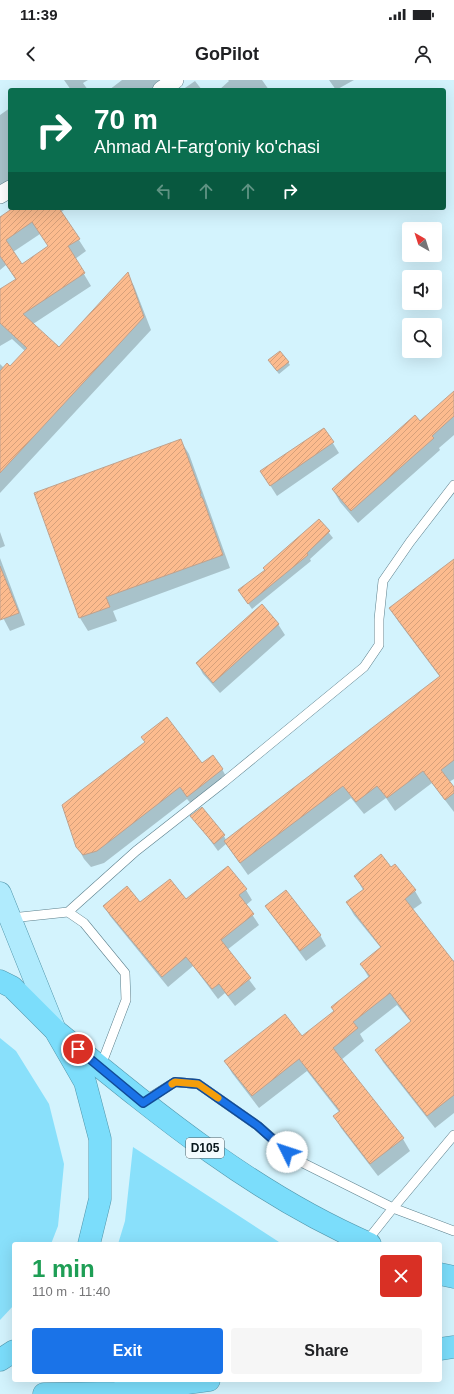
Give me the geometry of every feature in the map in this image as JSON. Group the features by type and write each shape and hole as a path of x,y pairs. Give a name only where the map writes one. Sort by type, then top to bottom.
{"highway":[{"path":"0,980 12,987 55,1030 85,1082 100,1139 100,1199 89,1242"},
{"name":"D105","path":"55,1030 143,1103 248,1179 307,1213 366,1242"},
{"path":"442,1274 454,1277"},
{"path":"442,1349 454,1347"},
{"path":"0,1360 12,1353"},
{"path":"44,1394 112,1393 194,1382"}],"main road":[{"path":"0,893 55,1030"}],"street":[{"path":"163,88 175,80"}],"lane":[{"path":"10,918 68,912 136,850 230,777 364,668 379,645 379,619 383,581 410,542 454,485"},
{"path":"68,912 84,923 125,973 126,1000 100,1068"},
{"path":"143,1103 175,1082 198,1084 258,1126 297,1160 393,1208 454,1231"},
{"path":"369,1242 393,1208 454,1136"}],"shaded area":[{"path":"0,1038 16,1051 49,1104 64,1164 58,1226 52,1242 12,1242 12,1307 0,1320"},
{"path":"133,1147 279,1242 119,1242 125,1221"}],"building":[{"path":"10,210 60,210 80,239 68,246 85,273 23,314 59,347 128,272 144,317 0,473 0,371 7,363 10,366 27,348 0,323 0,289 16,279 0,256 0,217","holes":["32,222 48,246 22,264 6,240"]},
{"path":"280,351 289,362 277,371 268,360"},
{"path":"454,391 454,416 432,436 434,438 351,511 332,489 415,415 420,421"},
{"path":"324,428 334,442 270,486 260,471"},
{"path":"181,439 223,555 106,597 110,607 79,618 34,493"},
{"path":"319,519 330,531 307,553 308,555 248,604 238,590 265,570 263,568"},
{"path":"454,559 454,760 441,770 454,787 454,793 445,800 423,771 387,798 377,786 356,802 343,786 240,863 224,841 440,676 389,608"},
{"path":"0,566 19,613 0,620"},
{"path":"262,604 279,624 213,683 196,663"},
{"path":"167,717 202,763 213,755 223,769 187,797 180,787 97,851 83,855 76,847 62,805 145,742 141,737"},
{"path":"202,807 225,835 214,844 190,816"},
{"path":"381,854 391,867 395,864 416,890 405,899 454,962 454,1095 427,1116 375,1050 411,1021 390,993 353,1022 358,1028 333,1048 404,1138 370,1164 333,1116 340,1111 299,1059 252,1096 224,1061 285,1014 302,1036 334,1011 331,1007 370,976 360,964 381,947 346,902 364,889 354,876"},
{"path":"228,866 247,889 239,895 254,914 221,940 251,978 228,996 219,984 212,989 186,957 162,977 103,906 127,886 140,902 170,879 186,899"},
{"path":"286,890 321,935 300,951 265,906"}],"slow traffic":[{"path":"172,1084 175,1082 198,1084 218,1098"}],"route":[{"path":"78,1049 143,1103 175,1082 198,1084 258,1126 287,1152"}]}
